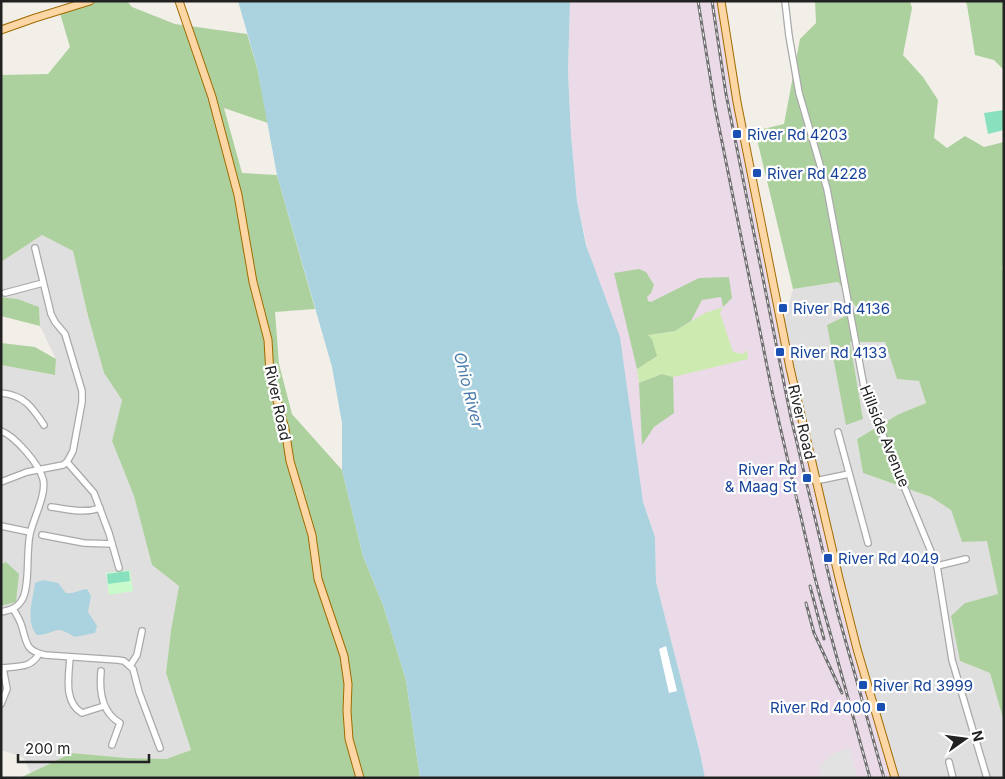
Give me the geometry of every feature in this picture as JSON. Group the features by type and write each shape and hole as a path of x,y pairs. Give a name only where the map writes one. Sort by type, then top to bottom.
{"main road":[{"path":"1,30 90,1"},
{"name":"River Road","path":"179,1 212,96 238,195 253,282 268,340 270,375 285,429 290,462 312,535 318,579 344,656 348,684 347,712 349,739 360,778"},
{"name":"River Road","path":"720,1 740,119 790,368 815,480 858,650 895,778"}],"street":[{"name":"Hillside Avenue","path":"785,1 799,92 827,189 865,392 937,566 952,660 987,778"},
{"path":"1,482 27,472 57,467 67,462 73,451 82,402 82,392 68,341 51,314 35,248"},
{"path":"5,293 43,283"},
{"path":"1,393 20,397 27,402 44,425"},
{"path":"1,431 11,436 39,470 44,487 30,532 25,593 13,609 1,612"},
{"path":"838,432 868,543"},
{"path":"67,462 91,489 100,508 119,568"},
{"path":"815,480 849,474"},
{"path":"51,508 92,511 100,508"},
{"path":"1,526 30,532"},
{"path":"42,535 72,542 112,544"},
{"path":"937,566 966,559"},
{"path":"13,609 20,620 27,645 32,651 40,654 118,660 124,661 130,666 160,748"},
{"path":"130,666 137,655 142,630"},
{"path":"1,704 7,689 2,668 29,664 35,661 40,654"},
{"path":"70,657 69,695 75,708 82,712 104,706"},
{"path":"101,671 99,686 104,706 111,717 120,723 112,745"},
{"path":"949,762 953,778"}],"shaded area":[{"path":"570,1 721,1 815,481 895,778 705,778 656,582 655,537 643,502 577,201 568,72"},
{"path":"42,235 73,251 104,373 122,400 112,441 134,495 152,565 179,586 166,673 191,750 166,759 72,753 31,773 23,757 1,750 1,606 16,602 6,562 1,564 1,365 55,375 56,359 40,326 39,307 18,299 1,297 1,262"},
{"path":"838,282 858,311 827,325 863,418 850,342 885,342 897,379 919,381 926,403 899,414 857,439 863,473 931,497 951,510 962,542 987,540 998,594 965,603 960,661 990,673 1004,722 1004,778 895,778 857,649 782,329 793,289"},
{"path":"850,748 857,778 822,778 819,767 834,753"}],"green space":[{"path":"90,1 127,1 132,7 175,24 247,34 257,67 268,123 224,108 242,173 277,175 315,309 275,312 279,364 292,414 342,470 363,556 383,605 406,680 420,778 20,778 72,753 166,759 191,750 166,673 179,586 152,565 134,496 112,441 122,400 104,373 73,251 42,235 1,262 1,75 48,74 70,47 59,10"},
{"path":"815,1 910,1 912,8 903,55 923,77 938,100 934,138 947,148 965,136 984,147 1004,142 1004,265 1002,269 1004,272 1004,722 990,673 960,661 951,616 965,603 998,594 987,541 962,542 951,510 931,497 863,473 857,439 899,414 926,403 919,381 897,379 885,342 850,342 863,419 846,425 827,325 858,310 838,282 793,289 755,131 784,124 800,39 816,23"},
{"path":"965,1 1004,1 1004,70 994,60 975,55"},
{"path":"1004,110 1004,130 988,134 984,113"},
{"path":"639,269 646,272 654,285 647,297 648,301 651,302 699,278 729,277 732,298 723,307 721,297 702,300 691,321 675,331 648,335 652,339 657,356 637,369 614,273"},
{"path":"1,297 18,299 39,307 40,326 1,316"},
{"path":"723,307 720,313 733,352 743,354 747,350 748,359 673,377 662,374 639,383 637,369 657,356 648,335 675,331 705,313"},
{"path":"1,343 35,347 56,359 55,375 1,365"},
{"path":"662,374 673,377 674,413 654,427 642,445 639,383"},
{"path":"6,562 19,574 16,602 1,606 1,564"},
{"path":"130,570 133,591 109,595 106,573"},
{"path":"129,571 130,581 108,584 107,574"}],"water":[{"name":"Ohio River","path":"238,1 570,1 568,72 577,201 586,245 620,337 643,502 655,537 656,582 705,778 420,778 406,680 383,605 363,556 342,470 342,423 332,367 277,175 257,67"},
{"path":"43,580 58,583 66,593 87,589 91,596 88,612 97,626 95,633 75,637 55,630 37,635 31,624 31,610 35,583"}],"pier":[{"path":"666,646 677,691 669,693 659,649"}],"railway":[{"path":"698,1 715,107 773,396 815,578 870,778"},
{"path":"712,1 726,94 791,418 838,614 884,778"},
{"path":"810,586 824,639"},
{"path":"806,603 814,633 842,693"}],"place":[{"name":"River Rd 4203","path":"737,134"},
{"name":"River Rd 4228","path":"757,173"},
{"name":"River Rd 4136","path":"783,308"},
{"name":"River Rd 4133","path":"780,352"},
{"name":"River Rd & Maag St","path":"807,478"},
{"name":"River Rd 4049","path":"828,558"},
{"name":"River Rd 3999","path":"863,685"},
{"name":"River Rd 4000","path":"881,707"}]}
